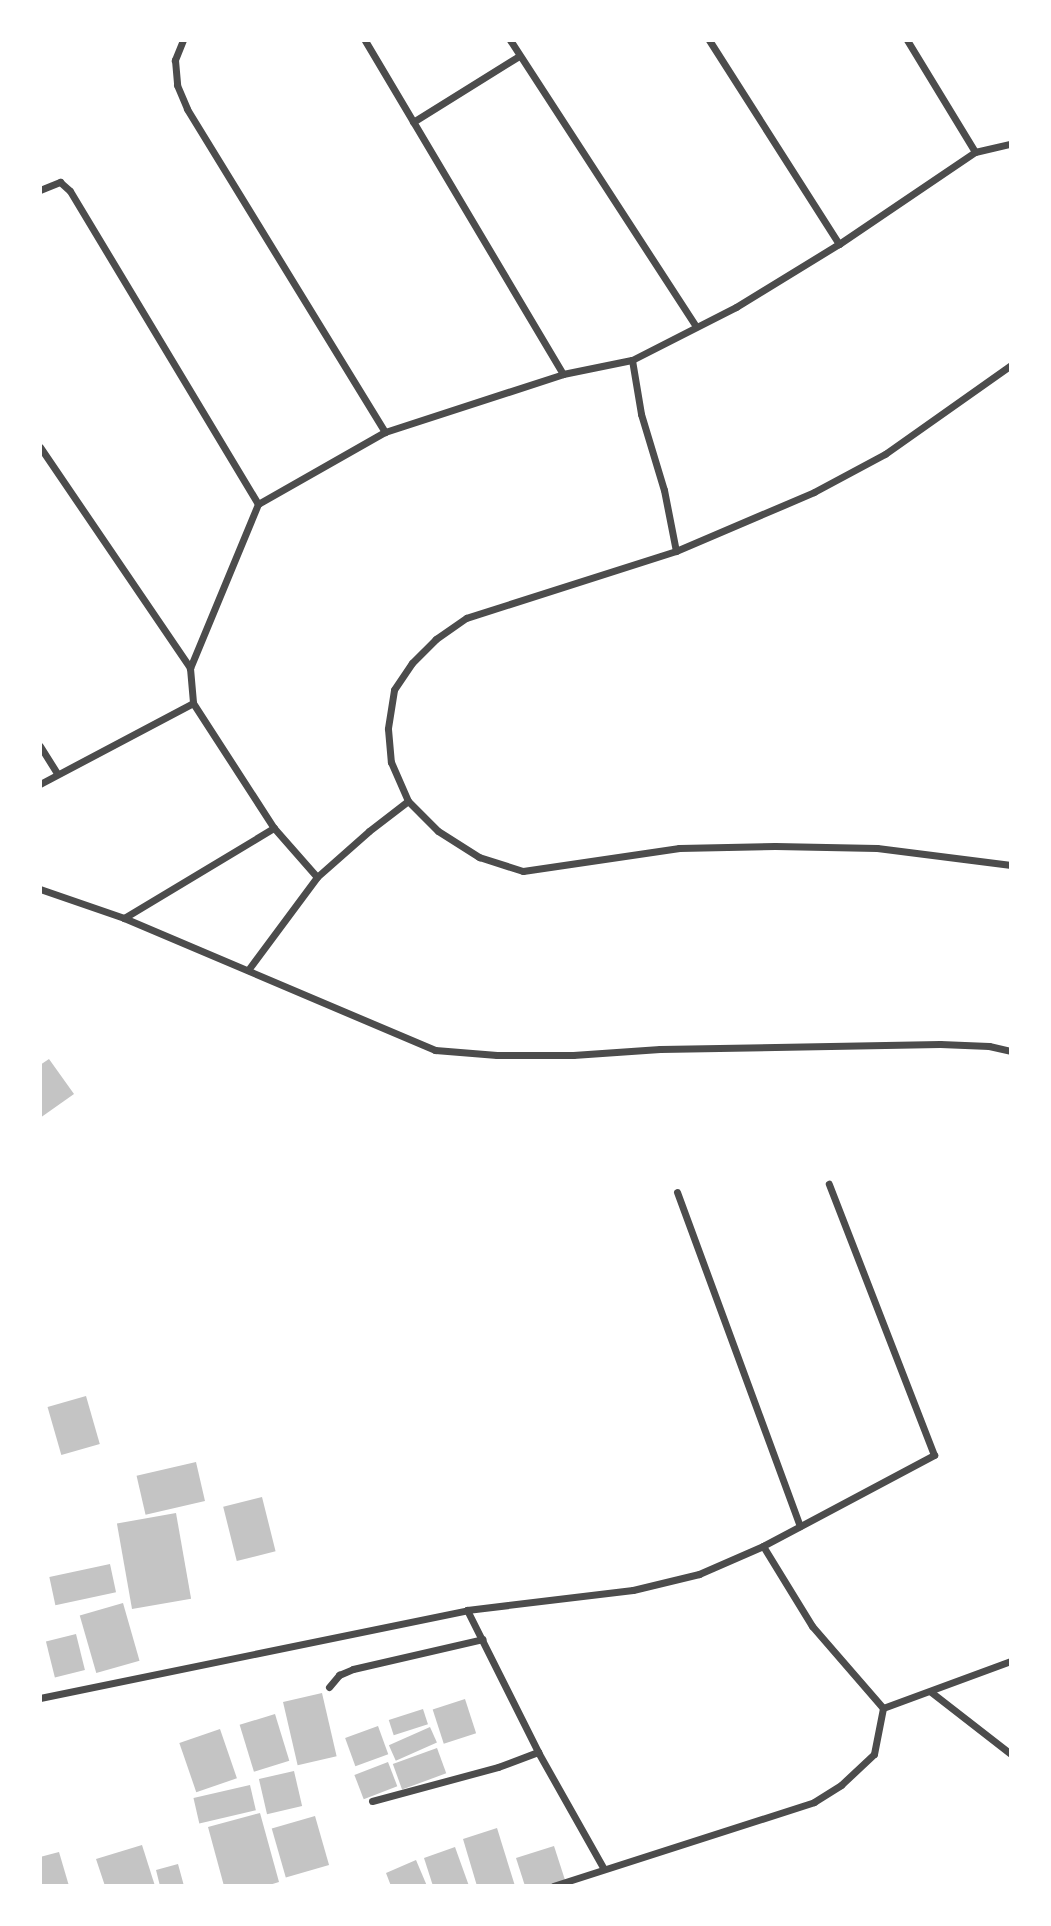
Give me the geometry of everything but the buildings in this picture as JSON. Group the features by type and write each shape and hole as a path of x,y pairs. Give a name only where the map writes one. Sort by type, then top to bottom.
{"street":[{"path":"183,40 175,60 177,85 187,109 385,432"},
{"path":"365,40 563,374"},
{"path":"510,40 695,325"},
{"path":"709,40 839,244"},
{"path":"907,40 975,152"},
{"path":"413,122 519,56"},
{"path":"317,877 274,828 193,703 190,668 258,504 385,432 563,374 632,360 695,325 736,307 839,244 975,152 1011,144"},
{"path":"40,190 60,182 70,191 258,504"},
{"path":"632,360 641,414 664,490 676,551"},
{"path":"1011,365 885,454 814,492 676,551 466,618 436,639 412,663 394,690 388,729 391,762 408,801 438,831 479,857 523,871 679,848 775,846 877,848 1011,864"},
{"path":"40,447 190,668"},
{"path":"40,784 193,703"},
{"path":"40,746 57,773"},
{"path":"248,970 317,877 408,801"},
{"path":"124,918 274,828"},
{"path":"40,889 124,918 435,1050 497,1055 573,1055 660,1049 940,1044 989,1046 1011,1051"},
{"path":"40,1698 467,1610 632,1590 699,1574 763,1546 934,1455 829,1184"},
{"path":"677,1192 800,1526"},
{"path":"763,1546 812,1626 883,1708"},
{"path":"467,1610 538,1752 604,1869"},
{"path":"330,1687 339,1675 353,1669 483,1639"},
{"path":"883,1708 1011,1661"},
{"path":"931,1692 1011,1754"},
{"path":"553,1886 814,1802 841,1785 874,1754 883,1708"},
{"path":"372,1801 498,1767 538,1752"}]}
